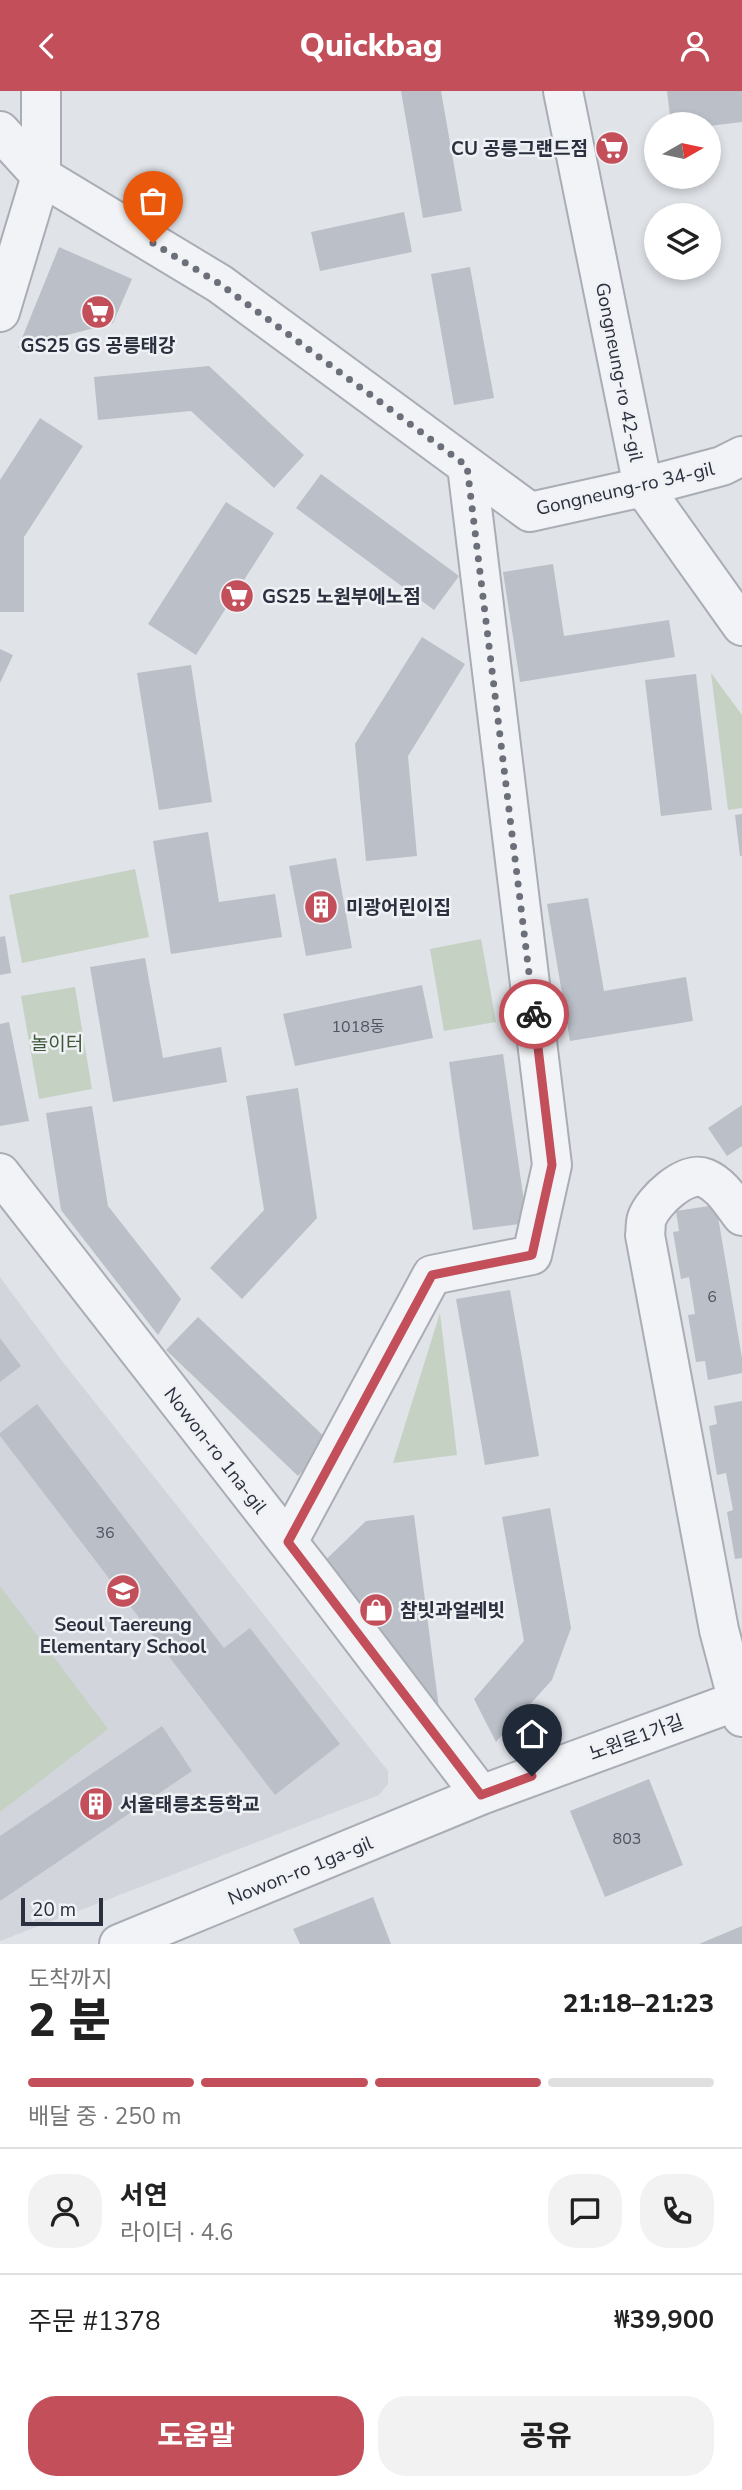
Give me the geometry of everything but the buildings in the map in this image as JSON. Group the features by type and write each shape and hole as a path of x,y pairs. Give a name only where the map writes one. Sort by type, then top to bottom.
{"street":[{"path":"0,311 41,176 41,91"},
{"name":"Gongneung-ro 42-gil","path":"563,91 643,487 742,626"},
{"name":"Gongneung-ro 34-gil","path":"0,131 41,176 220,284 530,512 643,487 722,466 742,456"},
{"path":"288,1542 432,1275 532,1255 552,1165 467,466"},
{"name":"Nowon-ro 1na-gil","path":"0,1173 481,1795"},
{"path":"736,1195 701,1176 691,1176 681,1181 653,1207 646,1219 645,1235 719,1630 740,1705"},
{"name":"노원로1가길","path":"481,1795 740,1705"},
{"name":"Nowon-ro 1ga-gil","path":"119,1944 481,1795"}],"shaded area":[{"name":"Seoul Taereung Elementary School","path":"0,1277 62,1361 388,1771 388,1784 379,1795 0,1941"}],"green space":[{"path":"711,673 742,715 742,808 728,810"},
{"path":"135,869 149,937 22,963 9,895"},
{"path":"481,939 496,1022 444,1031 430,949"},
{"name":"놀이터","path":"75,987 92,1089 39,1099 21,996"},
{"path":"440,1313 457,1455 393,1463"},
{"path":"0,1586 108,1729 0,1812"}],"way so far":[{"path":"153,243 220,284 467,466 534,1014"}],"place":[{"name":"CU 공릉그랜드점","path":"612,148"},
{"name":"GS25 GS 공릉태강","path":"98,312"},
{"name":"GS25 노원부에노점","path":"237,596"},
{"name":"미광어린이집","path":"321,907"},
{"name":"Seoul Taereung Elementary School","path":"123,1591"},
{"name":"참빗과얼레빗","path":"376,1610"},
{"name":"서울태릉초등학교","path":"96,1804"}],"route":[{"path":"532,1776 481,1795 288,1542 432,1275 532,1255 552,1165 534,1014"}]}
